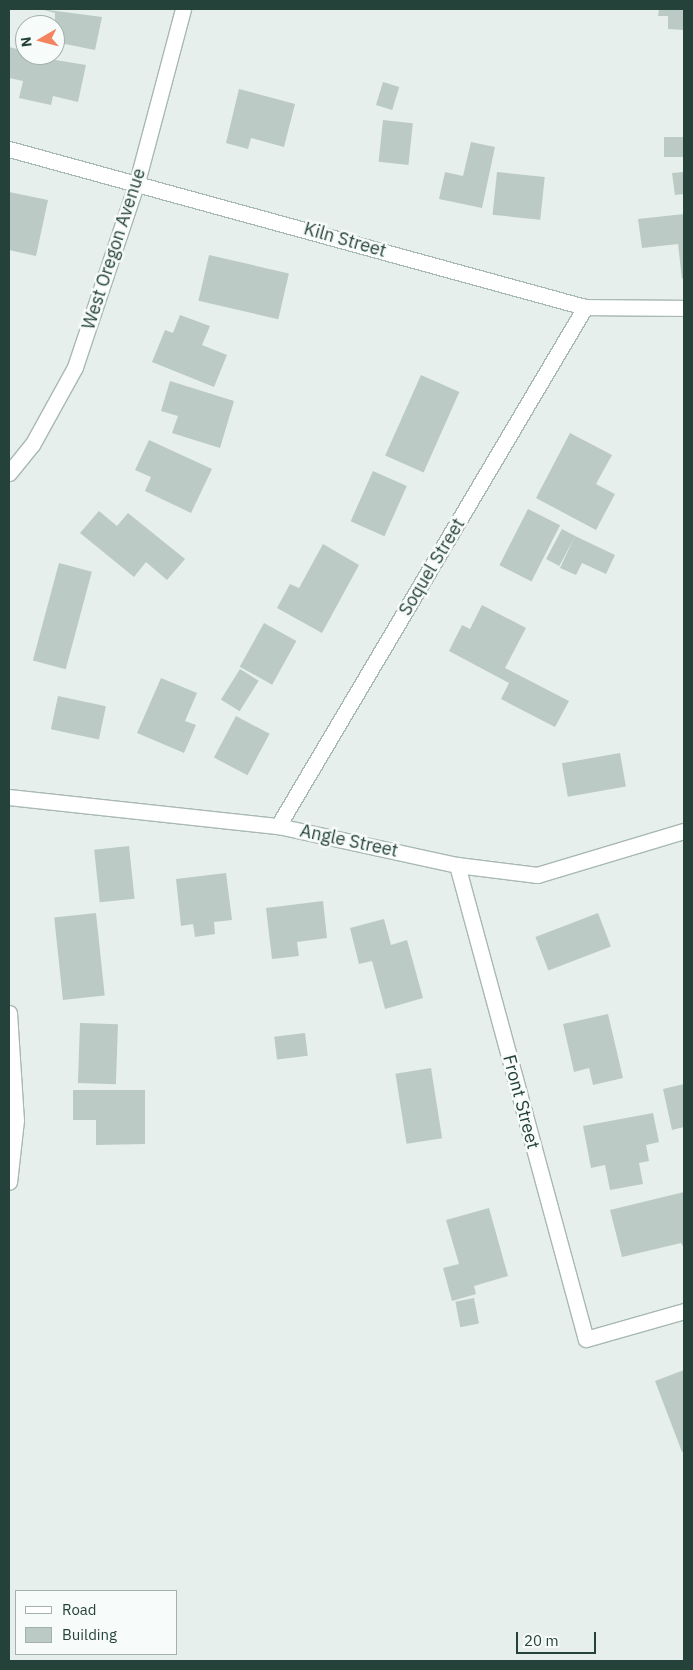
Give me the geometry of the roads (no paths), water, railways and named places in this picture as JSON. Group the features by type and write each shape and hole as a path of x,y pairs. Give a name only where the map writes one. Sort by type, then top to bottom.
{"street":[{"name":"West Oregon Avenue","path":"9,473 32,445 75,367 137,182 183,9"},
{"name":"Kiln Street","path":"9,149 137,182 585,308 684,308"},
{"name":"Soquel Street","path":"278,826 585,308"},
{"name":"Angle Street","path":"9,797 278,826 457,865 537,875 684,831"},
{"name":"Front Street","path":"457,865 586,1339 684,1310"},
{"path":"9,1014 16,1120 9,1182"}]}
